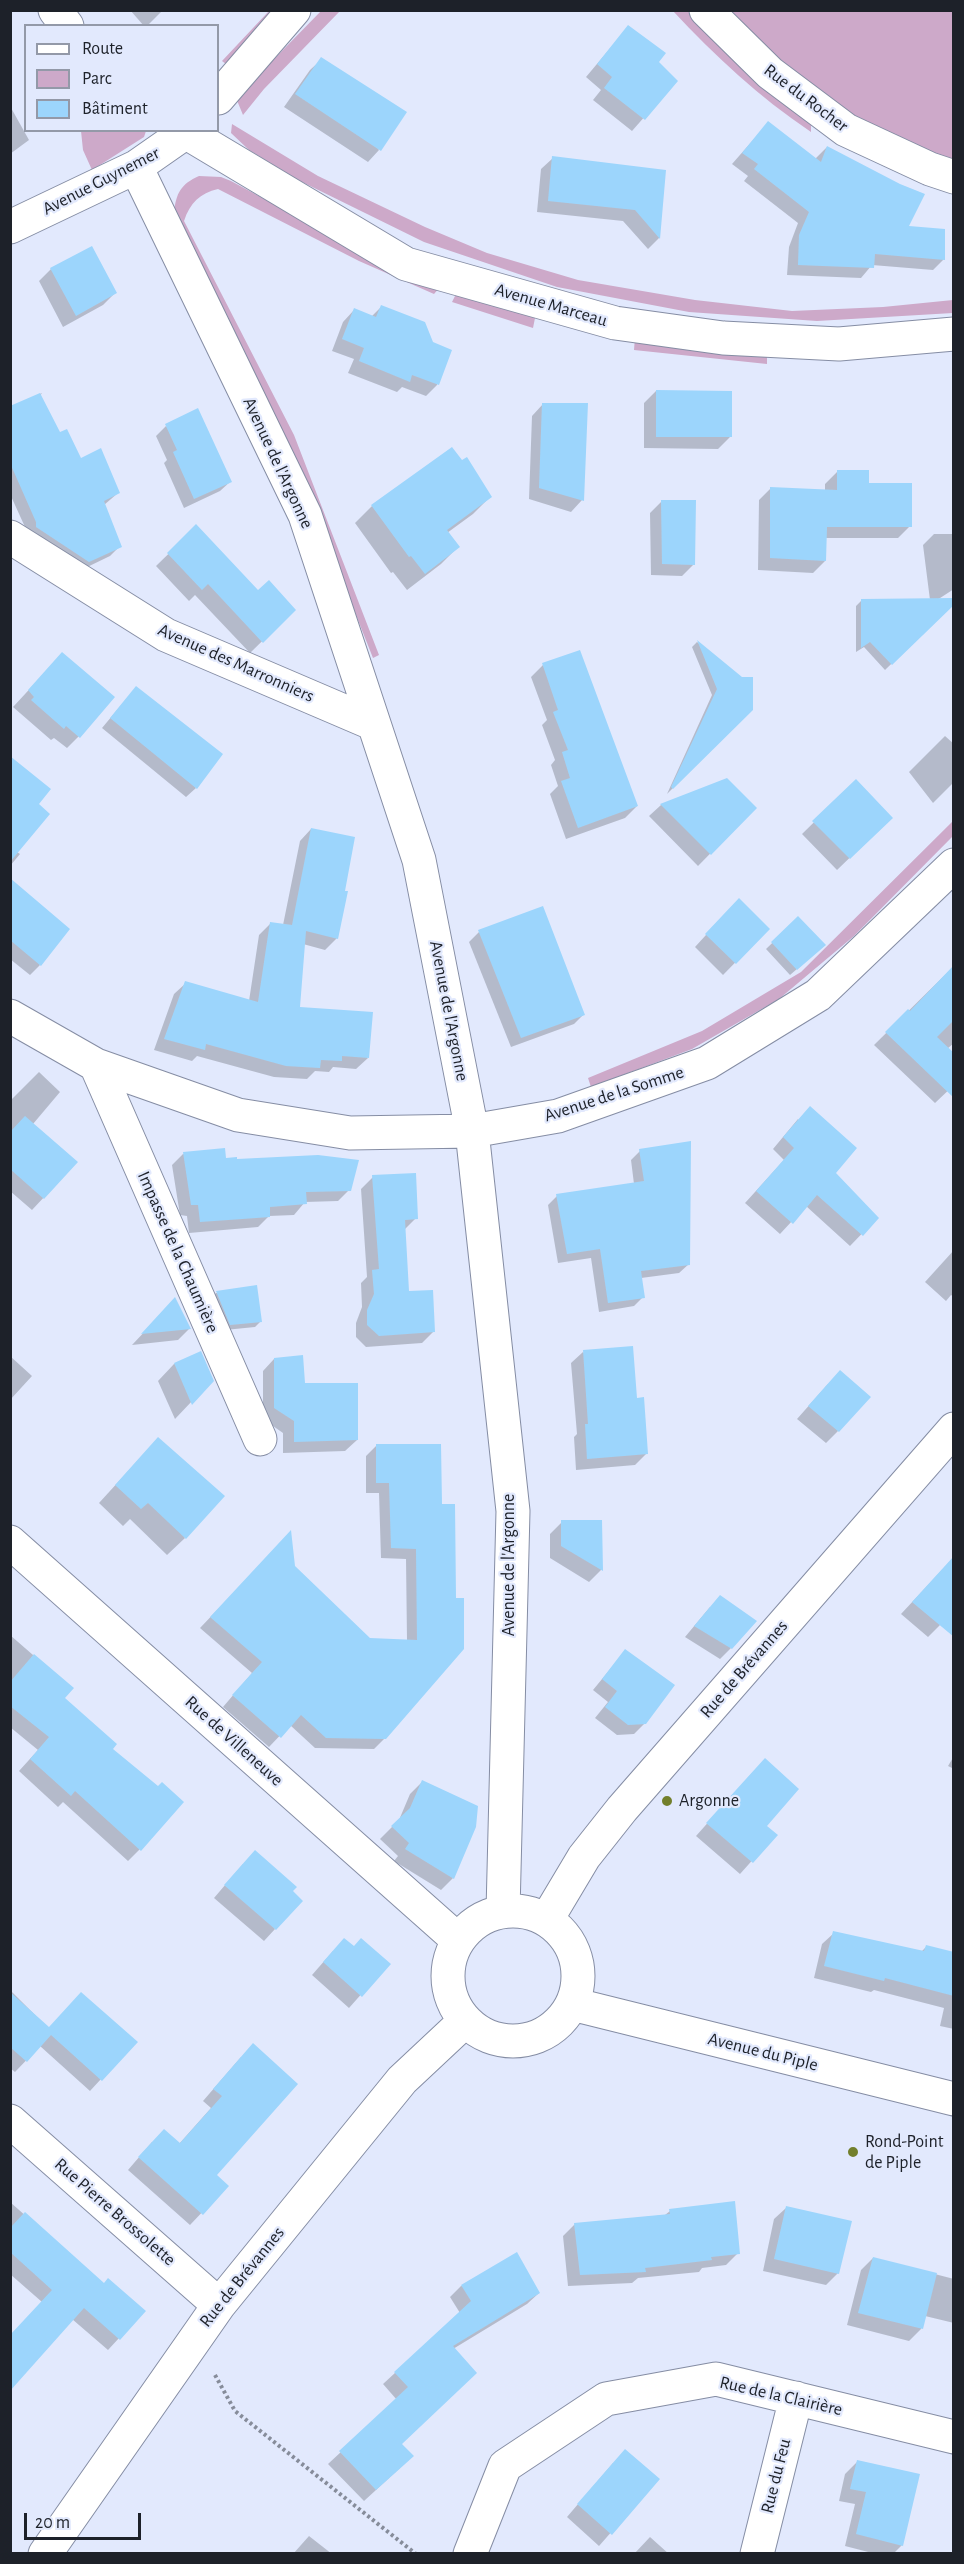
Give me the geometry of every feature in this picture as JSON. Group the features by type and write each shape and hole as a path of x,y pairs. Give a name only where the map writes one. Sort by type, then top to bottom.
{"street":[{"path":"55,10 66,24"},
{"path":"219,97 294,10"},
{"name":"Rue du Rocher","path":"706,10 770,73 846,130 930,169 954,177"},
{"name":"Avenue Guynemer","path":"10,226 136,167 186,132"},
{"name":"Avenue Marceau","path":"186,132 406,264 615,323 723,338 839,344 954,334"},
{"name":"Avenue de l'Argonne","path":"136,167 306,515 419,860 472,1131 513,1511 503,1911"},
{"name":"Avenue des Marronniers","path":"10,537 166,635 374,724"},
{"name":"Avenue de la Somme","path":"10,1016 96,1065 250,1117 350,1133 472,1131 558,1116 707,1063 818,995 954,865"},
{"name":"Impasse de la Chaumière","path":"96,1065 260,1439"},
{"name":"Rue de Brévannes","path":"547,1919 584,1857 622,1809 951,1436"},
{"name":"Rue de Villeneuve","path":"10,1542 458,1940"},
{"path":"503,1911 517,1911 547,1919 566,1938 575,1954 579,1972 577,1991 572,2004 557,2025 539,2036 519,2041 498,2040 478,2031 465,2021 453,2002 448,1984 448,1965 458,1940 480,1919 503,1911"},
{"name":"Avenue du Piple","path":"572,2004 954,2099"},
{"name":"Rue de Brévannes","path":"45,2553 219,2305 402,2080 465,2021"},
{"name":"Rue Pierre Brossolette","path":"10,2121 219,2305"},
{"name":"Rue de la Clairière","path":"470,2553 505,2466 606,2399 716,2379 954,2437"},
{"name":"Rue du Feu","path":"757,2553 796,2398"}],"path":[{"path":"194,2338 236,2411 416,2553"}],"green space":[{"path":"269,11 277,11 226,64 222,61"},
{"path":"321,11 340,11 264,89 243,115 236,98"},
{"path":"673,11 696,11 811,115 811,132 773,105 738,75"},
{"path":"723,11 953,11 953,168 839,112"},
{"path":"232,124 318,176 425,227 487,253 578,280 695,300 792,311 883,307 953,300 953,313 817,321 689,312 557,287 424,242 300,181 249,150 231,133"},
{"path":"81,132 146,132 144,137 92,170 83,150"},
{"path":"199,176 221,177 231,181 355,248 440,287 434,294 359,261 218,189 196,200 184,221 294,435 379,655 373,658 295,461 174,213 180,190"},
{"path":"457,292 535,318 533,328 452,302"},
{"path":"635,337 767,353 767,364 634,350"},
{"path":"953,821 953,836 854,936 779,999 692,1049 591,1087 588,1078 702,1031 801,972"}],"building":[{"path":"628,25 666,53 659,62 678,81 645,120 604,88 612,77 597,64"},
{"path":"321,57 407,112 381,151 295,94"},
{"path":"768,121 821,162 827,146 900,184 925,194 909,226 945,229 945,260 875,254 874,268 798,265 799,235 809,212 754,169 758,164 742,153"},
{"path":"552,156 666,170 660,239 635,210 548,201"},
{"path":"92,246 117,293 76,316 50,268"},
{"path":"381,305 425,322 433,342 452,350 439,385 412,375 410,382 359,361 364,348 342,339 354,308 376,317"},
{"path":"656,390 732,391 732,437 656,437"},
{"path":"40,393 60,432 67,429 81,458 101,448 120,493 104,501 122,547 89,562 36,527 36,522 10,463 10,406"},
{"path":"542,403 588,403 584,501 539,488"},
{"path":"198,408 232,482 194,499 173,452 177,450 165,424"},
{"path":"452,447 462,460 467,457 492,497 447,530 460,547 425,574 411,556 409,557 371,505"},
{"path":"837,470 869,470 869,483 912,483 912,527 827,527 826,561 770,558 770,487 837,490"},
{"path":"661,500 696,500 695,565 662,564"},
{"path":"196,524 258,590 269,580 296,610 263,643 208,584 202,590 167,553"},
{"path":"954,598 954,605 892,665 870,642 861,648 861,599"},
{"path":"697,640 742,677 753,677 753,710 673,789 671,787 717,689"},
{"path":"580,650 638,806 578,828 561,781 570,778 562,752 568,750 553,712 558,710 542,663"},
{"path":"62,652 115,697 80,738 66,726 64,729 31,700 34,697 28,690"},
{"path":"136,686 223,754 197,789 110,718"},
{"path":"10,756 51,789 39,804 50,814 10,862"},
{"path":"727,778 757,808 711,855 660,804"},
{"path":"856,779 893,818 850,859 812,821"},
{"path":"311,828 355,837 345,891 348,891 338,939 306,931 300,1007 373,1012 369,1058 342,1056 342,1061 321,1060 320,1068 286,1066 206,1044 205,1050 164,1039 185,981 258,1002 270,922 292,925"},
{"path":"10,878 70,929 41,966 10,940"},
{"path":"739,898 770,929 736,964 705,934"},
{"path":"543,906 585,1015 521,1038 478,930"},
{"path":"798,916 826,945 797,970 771,942"},
{"path":"954,965 954,1020 937,1037 954,1053 954,1098 885,1032 908,1009 910,1011"},
{"path":"810,1106 857,1148 836,1173 879,1218 863,1236 817,1195 793,1224 756,1191 794,1148 783,1137"},
{"path":"25,1116 78,1162 44,1199 10,1169 10,1132"},
{"path":"691,1141 690,1265 641,1271 645,1298 608,1303 600,1249 567,1254 556,1194 644,1181 639,1149"},
{"path":"225,1148 226,1158 237,1157 237,1159 318,1155 359,1160 351,1191 306,1192 307,1204 270,1207 270,1217 200,1222 198,1205 191,1205 183,1152"},
{"path":"416,1173 418,1219 405,1220 409,1291 433,1290 435,1332 379,1336 367,1325 367,1310 374,1294 372,1270 379,1269 372,1175"},
{"path":"257,1285 262,1322 230,1325 216,1291"},
{"path":"175,1297 191,1329 141,1334"},
{"path":"633,1346 637,1398 644,1397 648,1454 587,1459 585,1424 588,1424 583,1350"},
{"path":"201,1351 214,1381 192,1405 174,1363"},
{"path":"303,1355 305,1383 358,1383 358,1440 294,1442 294,1421 274,1408 274,1358"},
{"path":"840,1370 871,1397 839,1432 808,1406"},
{"path":"158,1437 225,1496 186,1539 148,1503 141,1509 115,1485"},
{"path":"376,1444 441,1444 442,1504 455,1504 456,1598 464,1598 464,1649 386,1739 326,1738 301,1715 281,1738 232,1695 262,1662 210,1617 291,1530 295,1566 370,1638 417,1640 416,1549 391,1548 389,1483 376,1483"},
{"path":"561,1520 602,1520 603,1571 561,1546"},
{"path":"954,1556 954,1637 912,1602"},
{"path":"720,1595 757,1621 732,1649 694,1626"},
{"path":"625,1649 675,1685 646,1724 628,1725 605,1707 617,1691 602,1679"},
{"path":"34,1654 74,1688 65,1698 117,1744 113,1749 158,1786 162,1782 184,1802 141,1851 75,1791 71,1796 30,1759 49,1737 10,1706 10,1682"},
{"path":"765,1758 799,1789 767,1826 778,1835 753,1863 706,1823"},
{"path":"422,1780 478,1806 476,1827 454,1879 405,1849 409,1843 391,1826 410,1808"},
{"path":"255,1850 297,1887 293,1891 303,1901 276,1930 224,1885"},
{"path":"833,1931 924,1951 926,1945 954,1952 954,1996 885,1978 884,1981 824,1966"},
{"path":"344,1938 354,1946 361,1938 391,1964 362,1997 323,1962"},
{"path":"10,1992 49,2027 81,1992 138,2042 102,2081 51,2035 27,2062 10,2047"},
{"path":"253,2043 298,2084 217,2175 229,2186 203,2215 138,2157 164,2129 180,2143 222,2096 213,2089"},
{"path":"735,2201 740,2254 711,2257 712,2260 645,2268 646,2272 580,2275 574,2223 670,2214 669,2209"},
{"path":"786,2206 852,2221 839,2274 774,2259"},
{"path":"25,2212 104,2283 108,2278 146,2311 120,2340 84,2308 10,2391 10,2335 52,2290 10,2252 10,2228"},
{"path":"517,2252 540,2293 453,2346 477,2373 402,2444 414,2456 376,2490 339,2451 408,2387 394,2372 471,2301 461,2285"},
{"path":"873,2257 937,2273 923,2329 858,2313"},
{"path":"625,2449 660,2479 612,2535 577,2504"},
{"path":"857,2460 920,2474 903,2546 856,2534 866,2492 850,2489"}],"place":[{"name":"Argonne","path":"667,1801"},
{"name":"Rond-Point de Piple","path":"853,2152"}]}
